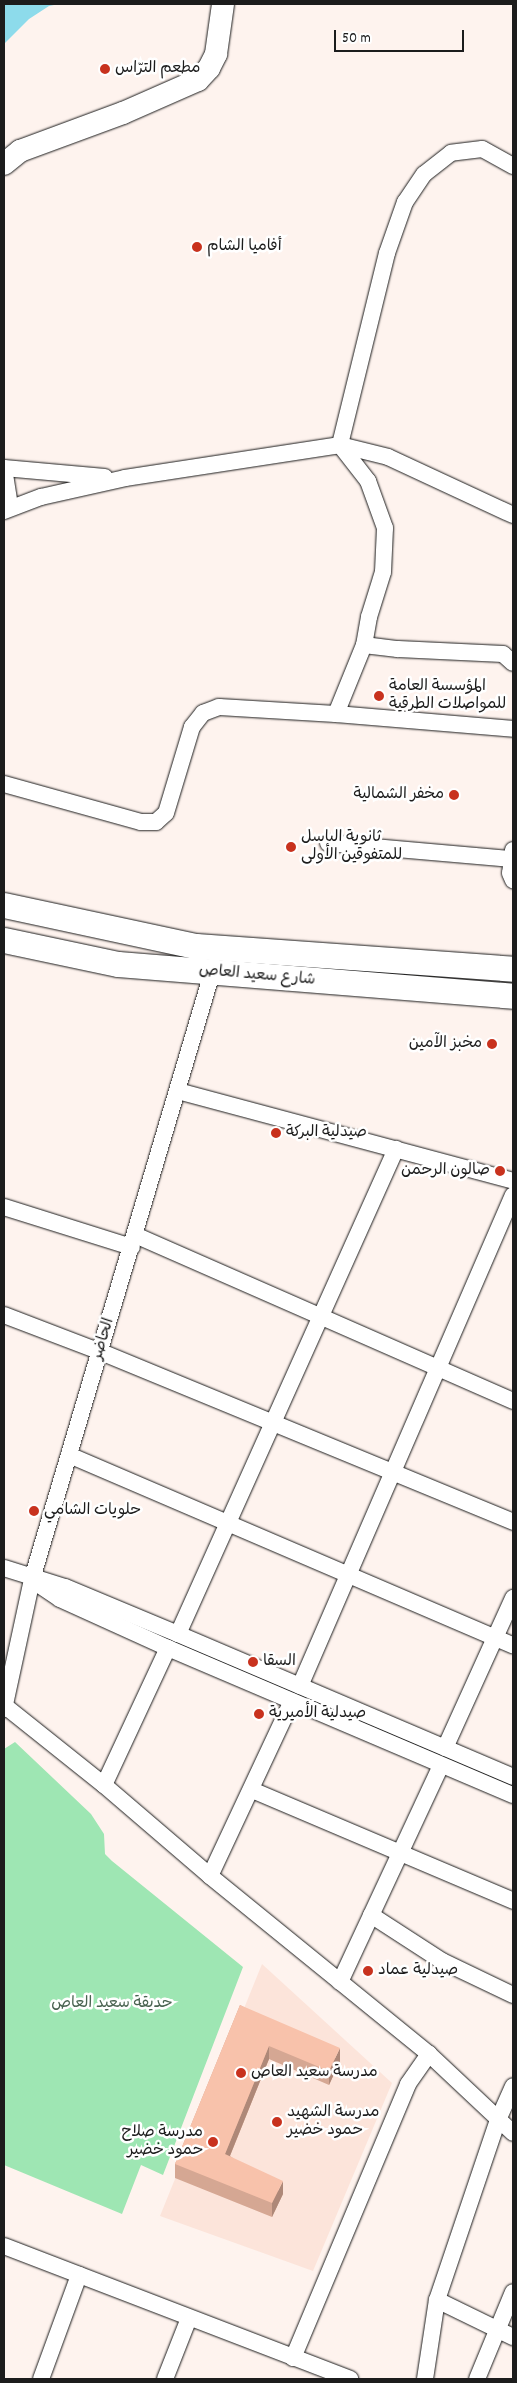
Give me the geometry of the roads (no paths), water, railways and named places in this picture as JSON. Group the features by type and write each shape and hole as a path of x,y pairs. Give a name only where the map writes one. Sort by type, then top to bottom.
{"main road":[{"path":"4,164 20,151 123,113 198,80 209,68 216,54 223,5"},
{"path":"4,905 196,946 513,969"},
{"name":"شارع سعيد العاص","path":"4,940 118,964 513,996"}],"street":[{"path":"340,445 388,253 405,202 424,174 451,153 482,149 513,166"},
{"path":"336,714 364,645 369,617 383,572 386,528 368,481 340,445"},
{"path":"125,478 4,468 7,509 41,497 125,478 340,445 388,456 513,515"},
{"path":"364,645 398,649 503,654 513,663"},
{"path":"4,784 141,822 156,822 166,813 192,727 203,713 220,707 336,714 513,729"},
{"path":"328,843 513,854 510,873 513,880"},
{"name":"الحاضر","path":"5,1708 7,1682 32,1578 101,1352 212,973"},
{"path":"178,1090 513,1181"},
{"path":"178,1634 396,1149"},
{"path":"300,1686 513,1195"},
{"path":"4,1207 133,1241 321,1317 513,1401"},
{"path":"4,1315 101,1352 513,1522"},
{"path":"69,1455 513,1645"},
{"path":"4,1568 65,1587 513,1777"},
{"path":"32,1578 44,1590 60,1599 168,1648 513,1795"},
{"path":"446,1748 513,1598"},
{"path":"104,1785 168,1648"},
{"path":"210,1876 252,1790 292,1701"},
{"path":"5,1708 104,1785 210,1876 429,2054 513,2134"},
{"path":"340,1982 441,1764"},
{"path":"252,1790 513,1901"},
{"path":"371,1915 442,1961 513,1996"},
{"path":"293,2358 408,2084 429,2054"},
{"path":"424,2379 436,2300 498,2120 513,2086"},
{"path":"4,2246 350,2379"},
{"path":"42,2379 79,2275"},
{"path":"477,2379 513,2292"},
{"path":"436,2300 513,2337"},
{"path":"165,2379 189,2318"}],"water":[{"path":"4,4 59,4 49,6 29,19 4,44"}],"place":[{"name":"مطعم الترّاس","path":"105,69"},
{"name":"أفاميا الشام","path":"197,247"},
{"name":"المؤسسة العامة للمواصلات الطرقية","path":"379,696"},
{"name":"مخفر الشمالية","path":"454,795"},
{"name":"ثانوية الباسل للمتفوقين الأولى","path":"291,847"},
{"name":"مخبز الآمين","path":"492,1044"},
{"name":"صيدلية البركة","path":"276,1133"},
{"name":"صالون الرحمن","path":"500,1171"},
{"name":"حلويات الشامي","path":"34,1511"},
{"name":"السقا","path":"253,1662"},
{"name":"صيدلية الأميرية","path":"259,1714"},
{"name":"صيدلية عماد","path":"368,1971"},
{"name":"مدرسة سعيد العاص","path":"241,2073"},
{"name":"مدرسة الشهيد حمود خضير","path":"277,2122"},
{"name":"مدرسة صلاح حمود خضير","path":"213,2142"}],"park label":[{"name":"حديقة سعيد العاص","path":"112,2004"}]}
